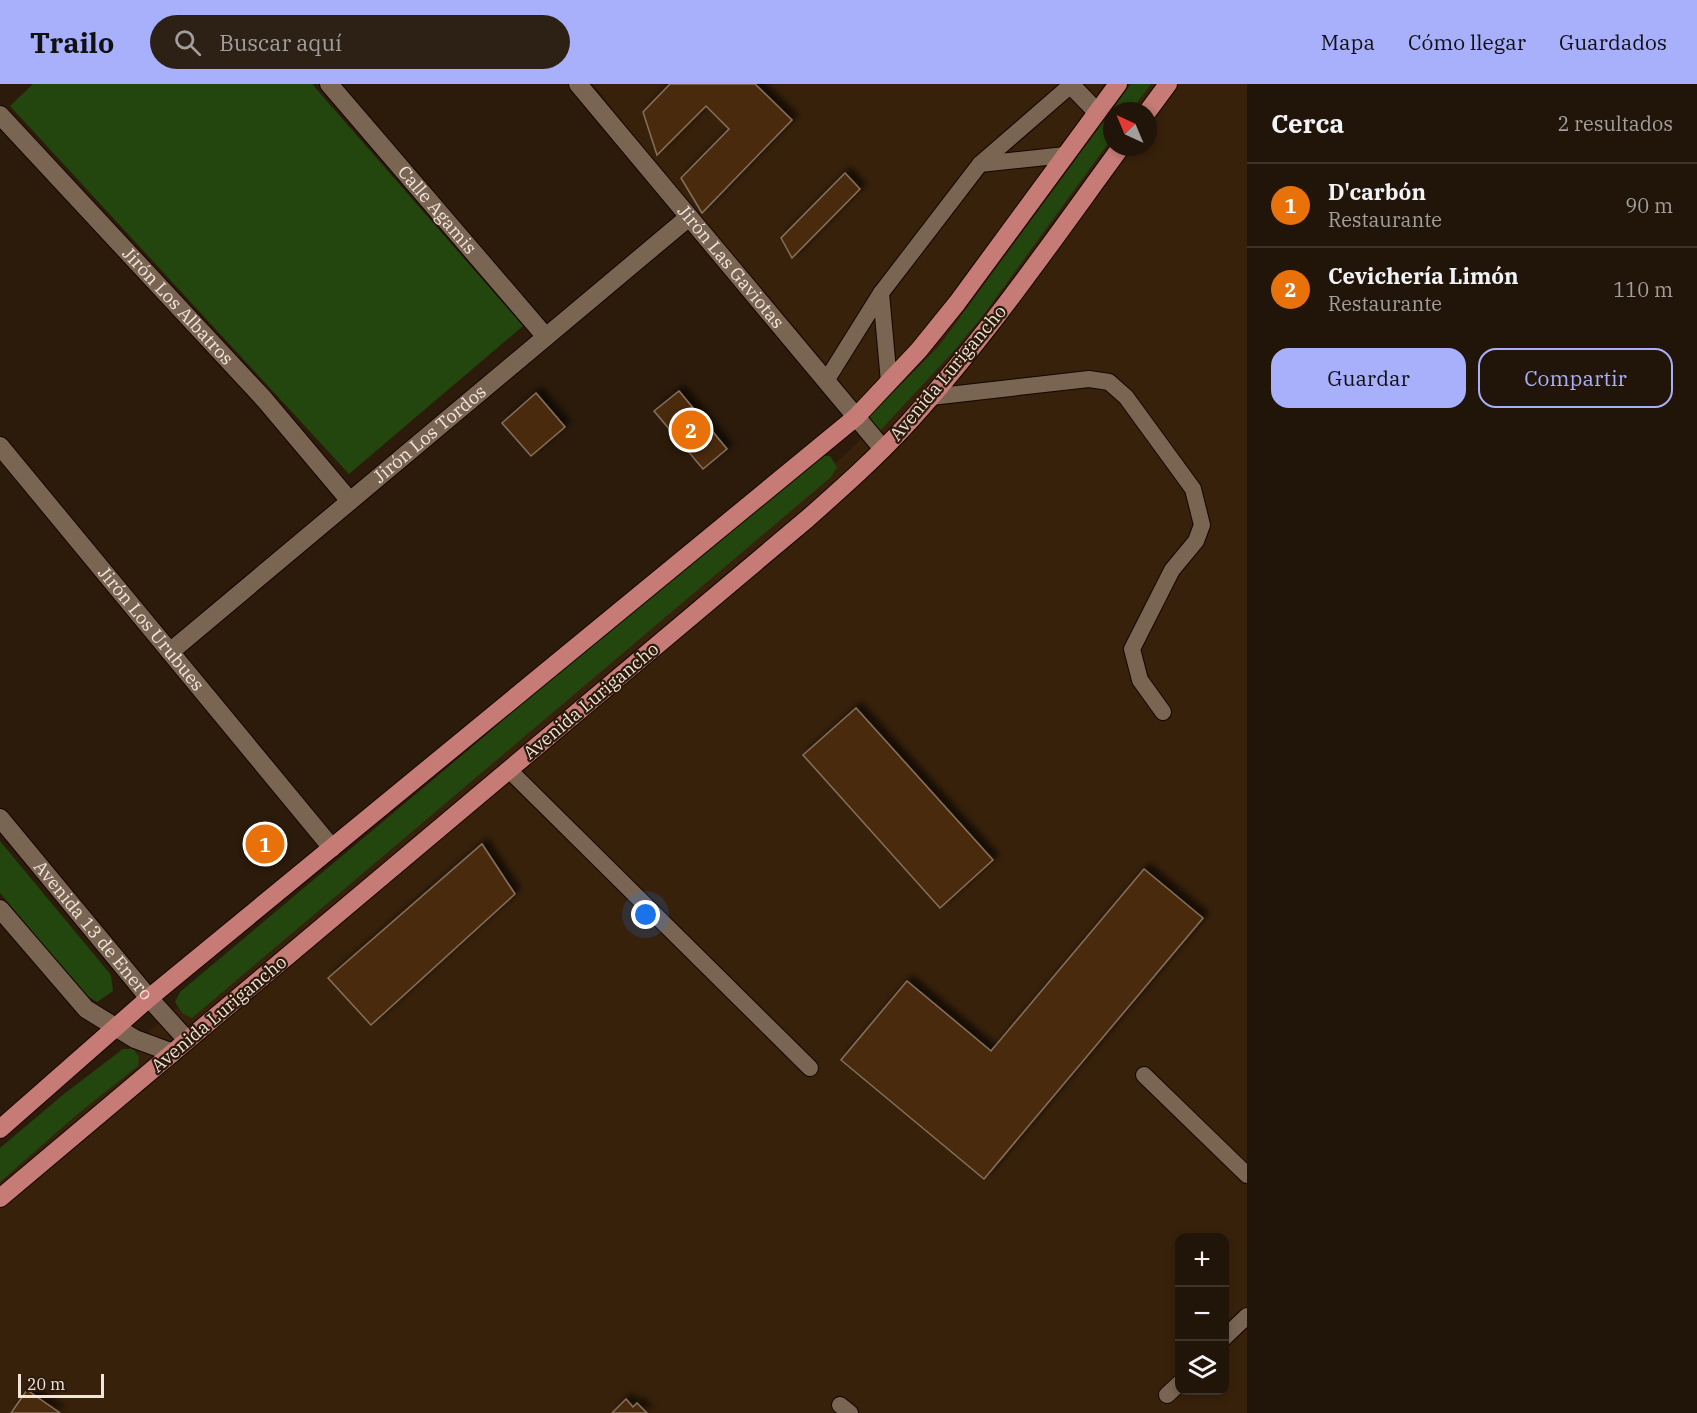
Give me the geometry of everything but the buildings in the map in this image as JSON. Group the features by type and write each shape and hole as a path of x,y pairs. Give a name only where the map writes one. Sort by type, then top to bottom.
{"main road":[{"name":"Avenida Lurigancho","path":"0,1129 149,998 856,417 957,303 1118,84"},
{"path":"1155,102 1168,84"},
{"name":"Avenida Lurigancho","path":"0,1198 807,519 883,449 931,397 993,322 1114,156"}],"street":[{"name":"Calle Agamis","path":"329,84 546,337"},
{"name":"Jirón Las Gaviotas","path":"578,84 883,449"},
{"path":"1071,85 1097,112"},
{"name":"Jirón Los Albatros","path":"0,115 264,399 350,501"},
{"name":"Jirón Los Tordos","path":"170,652 689,217"},
{"name":"Jirón Los Urubues","path":"0,446 332,848"},
{"name":"Avenida 13 de Enero","path":"0,818 149,998 188,1040"},
{"path":"0,909 69,992 86,1009 135,1039 173,1053"}],"lane":[{"path":"826,381 880,293 980,164 1071,85"},
{"path":"980,164 1065,155"},
{"path":"880,293 889,382"},
{"path":"931,397 1089,380 1109,382 1126,397 1193,489 1202,525 1196,541 1172,570 1132,649 1140,680 1163,712"},
{"path":"509,770 810,1068"},
{"path":"1144,1075 1247,1175"},
{"path":"1229,1333 1247,1316"},
{"path":"1167,1395 1175,1387"}],"shaded area":[{"path":"593,84 1247,84 1247,1413 0,1413 0,1162 73,1095 752,529 845,455 865,434"}],"green space":[{"path":"33,84 312,84 523,326 349,474 10,106"},
{"path":"1131,84 1151,84 1138,102 1118,102"},
{"path":"1103,122 1103,150 982,317 879,432 867,419 939,346"},
{"path":"820,456 830,456 837,467 831,477 192,1018 183,1014 175,1002 180,992 473,746 658,586"},
{"path":"0,841 111,975 113,991 97,1002 84,994 0,893"},
{"path":"123,1049 133,1049 139,1057 138,1066 80,1112 0,1182 0,1148 64,1094"}],"place":[{"name":"Cevichería Limón","path":"691,430"},
{"name":"D'carbón","path":"265,844"}]}
